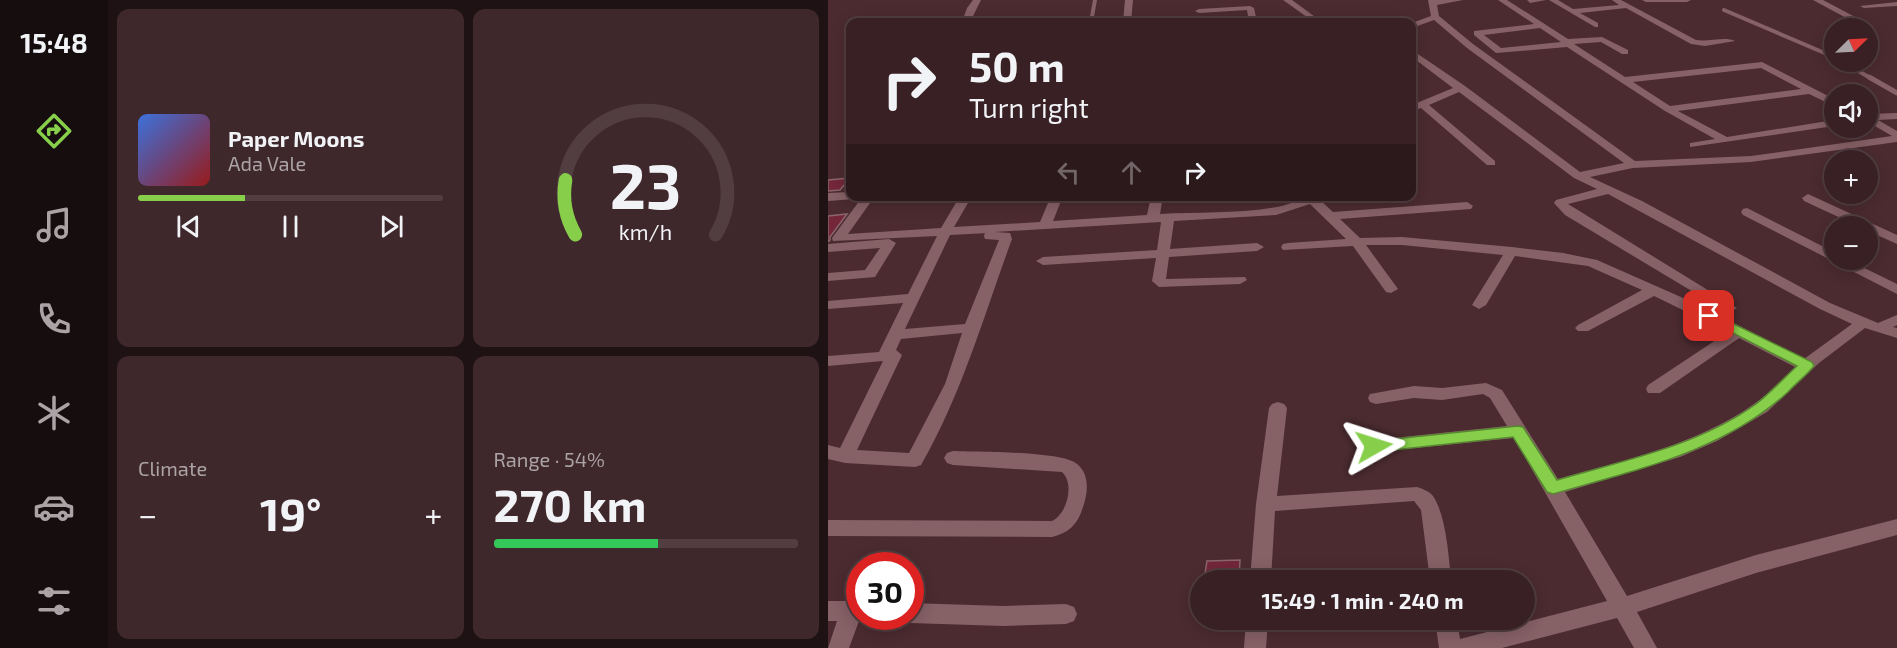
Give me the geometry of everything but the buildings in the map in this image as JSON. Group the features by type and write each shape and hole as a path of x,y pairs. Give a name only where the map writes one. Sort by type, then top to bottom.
{"street":[{"path":"967,18 977,0"},
{"path":"1127,18 1129,0"},
{"path":"1195,0 1200,18"},
{"path":"1287,0 1312,18"},
{"path":"1459,0 1432,1 1435,17 1521,85 1633,165"},
{"path":"1502,0 1668,109 1725,140"},
{"path":"1530,1 1542,0"},
{"path":"1553,0 1595,25"},
{"path":"1616,0 1694,42 1706,44 1731,41"},
{"path":"1646,0 1687,0"},
{"path":"1816,0 1853,18"},
{"path":"1867,3 1897,9"},
{"path":"1884,5 1897,4"},
{"path":"1573,11 1628,6"},
{"path":"1199,11 1250,8 1252,18"},
{"path":"1416,24 1435,17"},
{"path":"1541,26 1477,33 1499,51 1602,39 1625,52 1587,56"},
{"path":"1416,56 1578,176 1611,190 1825,306 1863,323 1897,333"},
{"path":"1623,80 1762,65 1824,98"},
{"path":"1417,106 1462,88"},
{"path":"1668,109 1808,91"},
{"path":"1417,106 1491,163"},
{"path":"1878,117 1897,116"},
{"path":"1694,145 1824,125"},
{"path":"1878,125 1897,137"},
{"path":"1578,176 1633,165 1686,160 1751,159 1897,137"},
{"path":"1611,190 1568,199 1560,203 1569,212 1730,308"},
{"path":"828,197 846,196"},
{"path":"1808,198 1897,240"},
{"path":"831,242 865,201"},
{"path":"885,356 943,236 963,201"},
{"path":"1046,226 1055,201"},
{"path":"1153,219 1156,201"},
{"path":"1275,201 1276,211"},
{"path":"943,236 1046,226 1276,211 1305,201"},
{"path":"1317,201 1356,241 1391,289"},
{"path":"1330,216 1467,206"},
{"path":"1746,212 1824,252"},
{"path":"1168,219 1158,275 1159,281 1164,284 1239,280"},
{"path":"828,452 845,456 915,460 953,384 971,328 1006,239 1005,236 999,235 831,242"},
{"path":"1288,247 1356,241 1444,244 1563,257 1592,263 1654,290 1806,366"},
{"path":"828,277 870,274 889,243 831,242"},
{"path":"1043,261 1257,247"},
{"path":"1479,305 1512,251"},
{"path":"1858,270 1897,290"},
{"path":"1582,328 1654,290"},
{"path":"828,305 913,298"},
{"path":"1881,327 1897,319"},
{"path":"1553,488 1674,452 1711,437 1761,408 1806,366 1863,323"},
{"path":"895,335 971,328"},
{"path":"1654,389 1739,331"},
{"path":"828,361 894,356 845,456"},
{"path":"1376,398 1414,392 1442,394 1486,388 1496,394 1646,648"},
{"path":"1261,570 1278,408"},
{"path":"1374,446 1518,431"},
{"path":"828,528 1052,529 1068,521 1079,490 1078,477 1071,468 1056,463 1034,461 953,459"},
{"path":"1266,504 1417,494 1425,499 1431,510 1440,570"},
{"path":"1463,648 1622,607 1756,564 1897,526"},
{"path":"828,611 846,611"},
{"path":"924,613 1003,616 1066,614"},
{"path":"838,648 847,630"},
{"path":"1255,648 1256,630"},
{"path":"1447,630 1450,648"}],"lane":[{"path":"1091,18 1095,0"},
{"path":"1724,10 1824,53"},
{"path":"1860,72 1897,93"}],"route":[{"path":"1374,446 1518,431 1553,488 1674,452 1711,437 1761,408 1806,366 1709,316"}]}
